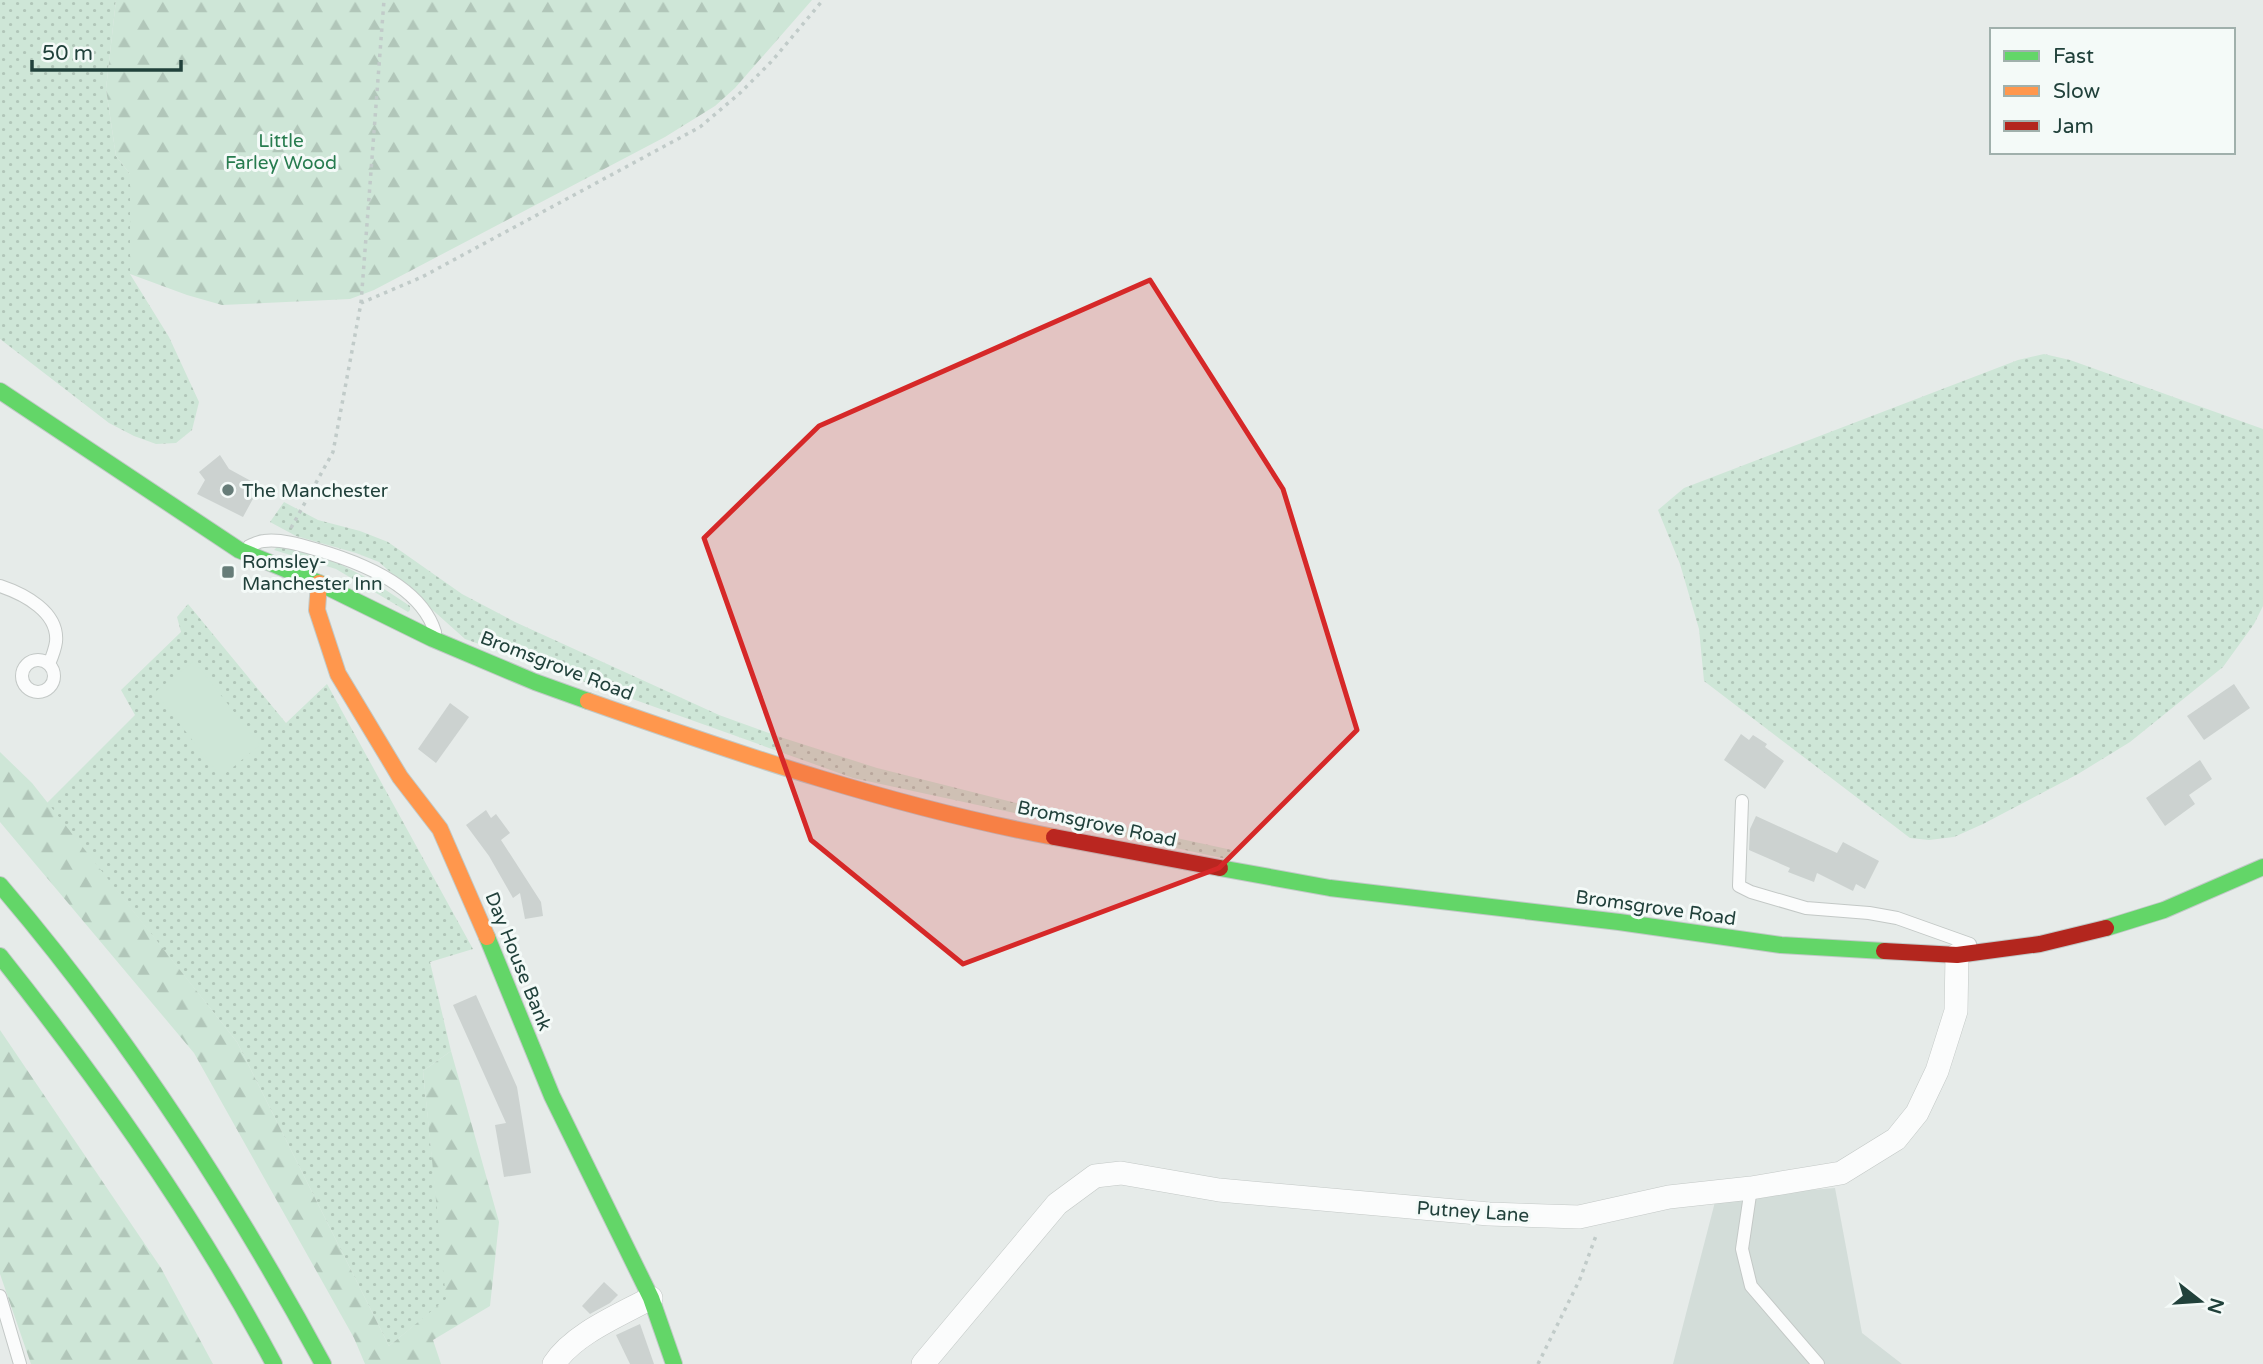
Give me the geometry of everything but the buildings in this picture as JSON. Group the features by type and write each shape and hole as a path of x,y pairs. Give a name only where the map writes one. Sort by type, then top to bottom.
{"main road":[{"name":"Bromsgrove Road","path":"0,391 239,550 319,583 433,639 535,682 735,753 849,788 1033,833 1330,888 1619,922 1781,945 1957,955 2040,944 2108,928 2164,910 2263,867"},
{"name":"Day House Bank","path":"319,583 317,610 338,674 400,777 440,829 552,1096 651,1298 674,1364"},
{"path":"0,885 71,970 191,1138 287,1297 323,1364"},
{"path":"0,956 35,999 157,1169 252,1320 274,1364"}],"street":[{"name":"Putney Lane","path":"923,1364 1057,1204 1095,1177 1121,1173 1219,1190 1489,1213 1579,1217 1669,1197 1751,1188 1841,1173 1896,1139 1917,1113 1937,1072 1956,1011 1957,955"},
{"path":"554,1364 576,1340 651,1298"}],"lane":[{"path":"239,550 263,541 295,543 353,560 376,571 406,593 424,612 435,630 433,639"},
{"path":"0,586 27,597 43,610 52,623 56,633 56,645 49,664"},
{"path":"1742,801 1739,886 1806,908 1897,918 1987,951"},
{"path":"1751,1188 1742,1250 1751,1286 1818,1364"},
{"path":"0,1296 20,1364"}],"path":[{"path":"283,542 333,452 361,303 384,0"},
{"path":"361,303 422,277 700,127 772,61 823,0"},
{"path":"1538,1364 1580,1279 1605,1211"}],"highlighted area":[{"path":"1150,280 1283,489 1357,730 1219,868 963,964 811,840 704,538 819,426"}],"shaded area":[{"path":"1835,1188 1862,1333 1902,1364 1673,1364 1716,1198"}],"green space":[{"path":"0,0 116,0 106,89 116,156 130,174 130,274 169,337 199,402 192,430 176,443 156,444 109,423 0,339"},
{"name":"Little Farley Wood","path":"116,0 812,0 735,88 715,106 665,137 374,290 350,299 222,305 130,274 130,174 116,156 106,89"},
{"path":"2044,354 2070,360 2263,429 2263,606 2254,624 2223,667 2130,742 2078,774 1954,837 1929,840 1910,838 1704,681 1699,629 1680,564 1658,510 1684,488 2018,360"},
{"path":"284,502 318,520 388,542 462,594 515,622 719,715 877,768 1028,806 1232,850 1231,860 853,778 465,639 379,562 296,536 270,522"},
{"path":"279,545 334,561 369,579 410,606 410,610 408,612 336,569 274,550"},
{"path":"188,604 286,723 327,684 473,949 430,962 451,1051 423,1071 447,1299 389,1346 237,1042 47,803 135,715 121,690 181,632 177,617"},
{"path":"194,661 260,745 221,777 155,692"},
{"path":"0,752 32,783 237,1042 389,1346 446,1299 423,1071 451,1051 499,1222 490,1306 433,1340 441,1364 365,1364 354,1338 194,1053 0,822"},
{"path":"0,1030 161,1268 213,1364 31,1364 0,1274"}],"traffic: fast":[{"path":"0,391 239,550 319,583 433,639 588,701"},
{"path":"2106,928 2164,910 2263,867"},
{"path":"1220,868 1330,888 1619,922 1781,945 1884,951"},
{"path":"0,885 91,998 174,1116 214,1176 323,1364"},
{"path":"487,937 552,1096 651,1298 674,1364"},
{"path":"0,956 75,1053 146,1154 213,1257 274,1364"}],"traffic: slow":[{"path":"319,583 317,610 338,674 400,777 440,829 487,937"},
{"path":"588,701 761,760 877,795 1054,837"}],"traffic: jam":[{"path":"1054,837 1220,868"},
{"path":"1884,951 1957,955 2040,944 2106,928"}],"place":[{"name":"The Manchester","path":"228,490"},
{"name":"Romsley- Manchester Inn","path":"228,572"}]}
